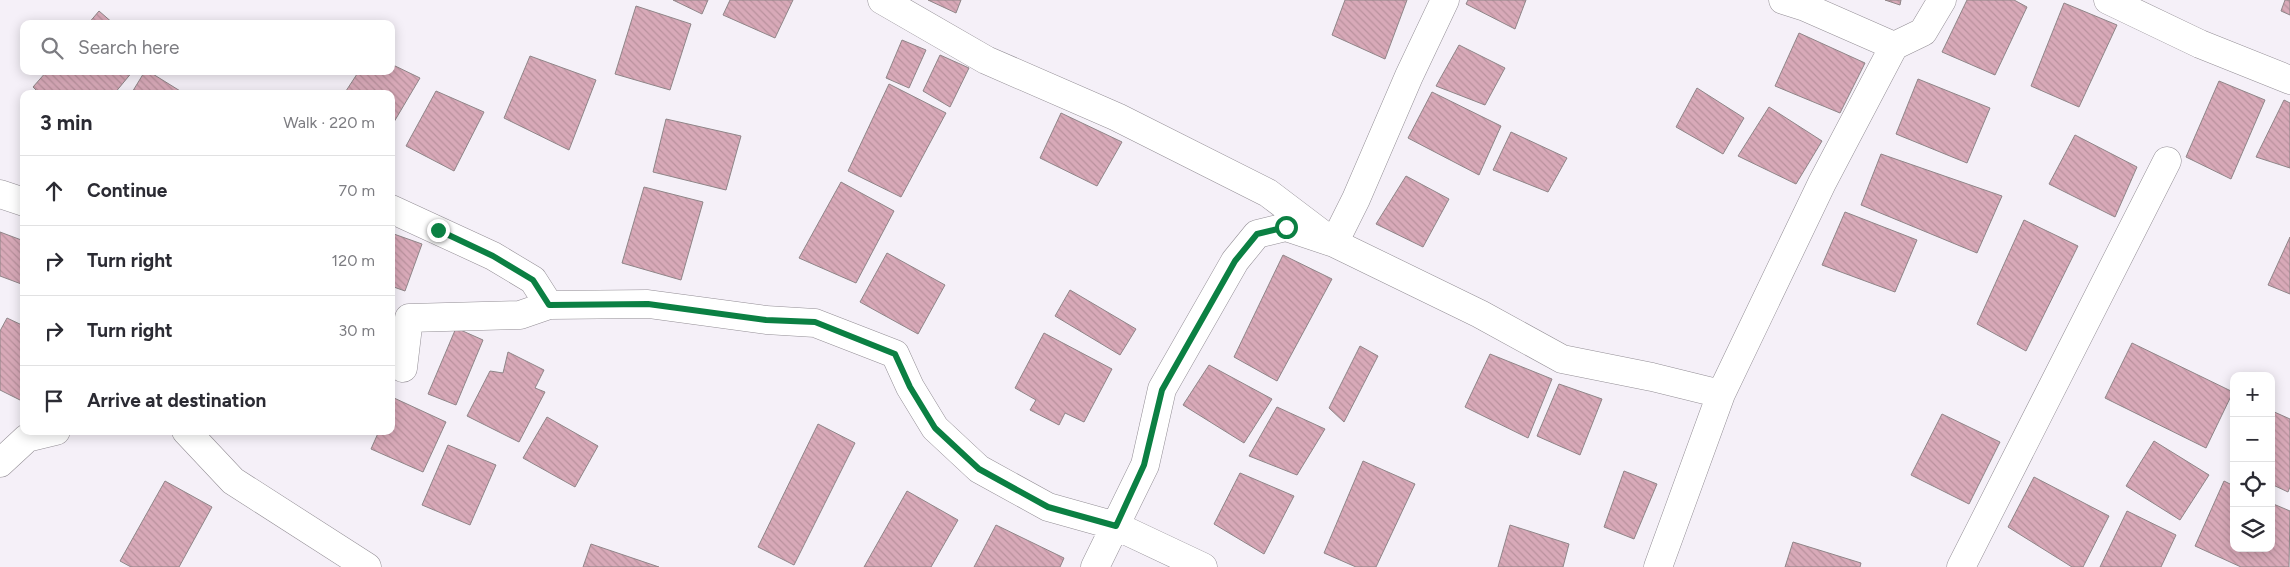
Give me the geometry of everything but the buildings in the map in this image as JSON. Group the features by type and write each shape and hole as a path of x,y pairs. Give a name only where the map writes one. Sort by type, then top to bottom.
{"street":[{"path":"882,0 986,60 1117,117 1268,193 1334,242"},
{"path":"1334,242 1356,199 1409,76 1445,0"},
{"path":"1784,0 1805,7 1894,46"},
{"path":"1658,567 1721,394 1822,183 1894,46 1923,32 1942,0"},
{"path":"2108,0 2200,44 2290,80"},
{"path":"1961,567 2167,161"},
{"path":"0,194 20,201"},
{"path":"395,211 501,260 533,280 549,305"},
{"path":"1095,567 1144,465 1162,390 1235,261 1257,234 1286,227 1334,242 1480,314 1562,359 1652,377 1721,394"},
{"path":"403,368 409,318 520,315 549,305 648,304 766,320 815,322 895,354 910,387 935,428 979,469 1048,507 1116,526 1203,567"},
{"path":"0,462 27,438 39,435"},
{"path":"190,435 233,481 367,567"}],"route":[{"path":"438,230 493,256 533,280 549,305 648,304 766,320 815,322 895,354 910,387 935,428 979,469 1048,507 1116,526 1144,465 1162,390 1235,261 1257,234 1286,227"}]}
